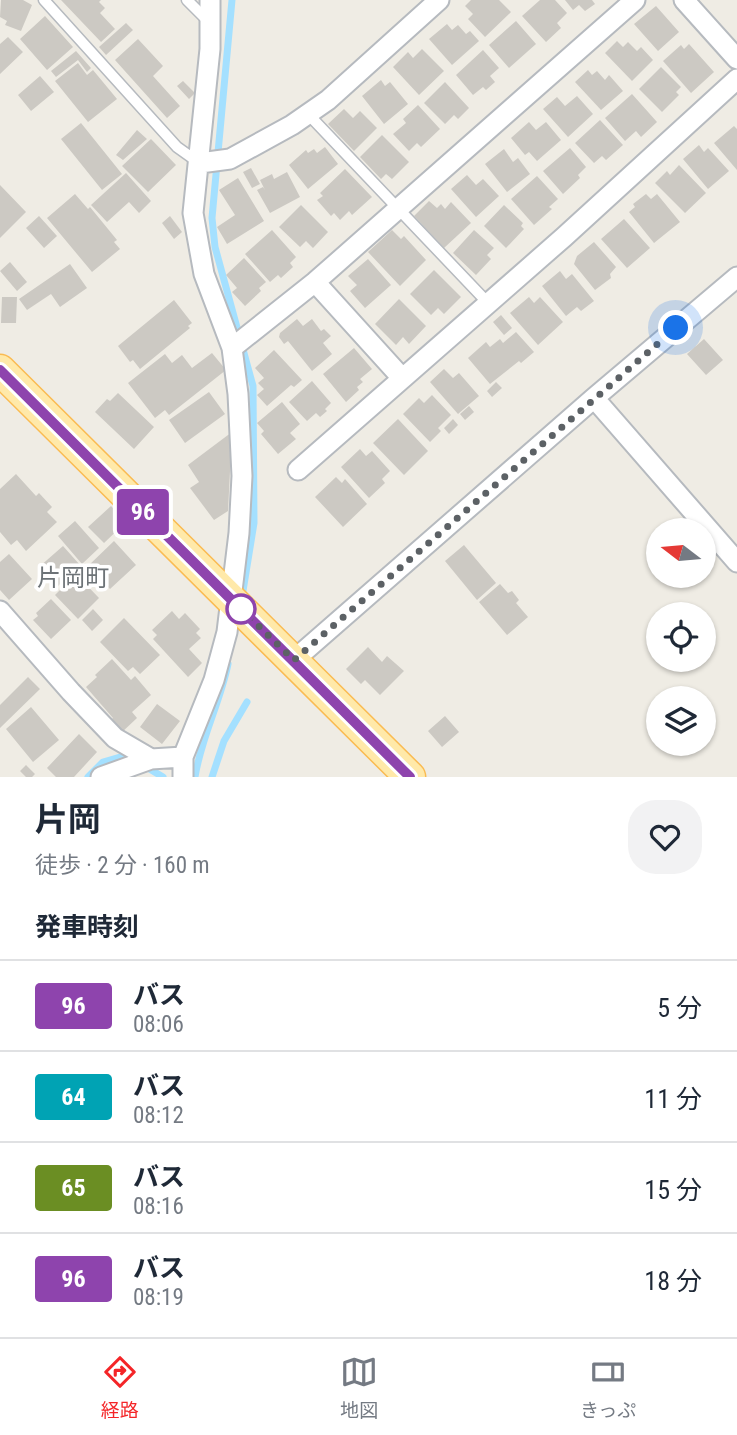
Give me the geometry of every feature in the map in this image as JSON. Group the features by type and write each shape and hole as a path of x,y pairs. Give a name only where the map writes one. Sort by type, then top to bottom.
{"main road":[{"path":"0,370 410,777"}],"street":[{"path":"183,777 183,757 214,680 227,632 239,533 242,475 239,394 232,348 204,274 193,213 210,49 210,0"},
{"path":"200,163 230,159 308,114 328,100 439,0"},
{"path":"232,348 315,282 635,0"},
{"path":"684,0 737,59"},
{"path":"298,470 737,79"},
{"path":"294,660 594,397 737,276"},
{"path":"315,282 402,378"},
{"path":"594,397 737,562"},
{"path":"0,611 71,692 116,738 151,759"},
{"path":"101,777 151,759 183,757"}],"lane":[{"path":"44,0 177,147 200,163"},
{"path":"187,0 210,22"},
{"path":"308,114 488,303"}],"building":[{"path":"1,0 23,0 32,5 21,31 5,25 7,21 0,17"},
{"path":"61,0 101,0 99,2 105,8 100,13 115,29 101,42"},
{"path":"471,0 499,0 511,12 485,37 468,19 473,14 465,6"},
{"path":"540,0 555,0 567,13 557,23 561,28 546,42 522,16"},
{"path":"565,0 592,0 595,4 585,11 579,5 573,10"},
{"path":"656,6 679,32 658,51 634,24"},
{"path":"45,16 73,47 47,70 20,39"},
{"path":"516,21 536,44 509,68 489,45"},
{"path":"126,23 133,30 106,55 99,47"},
{"path":"447,24 452,30 458,25 466,34 470,31 479,41 452,65 429,39"},
{"path":"8,37 23,52 0,74 0,44"},
{"path":"138,39 163,66 153,76 180,106 167,118 115,60"},
{"path":"617,41 623,47 628,42 637,51 641,47 653,60 632,81 605,53"},
{"path":"689,44 714,72 691,93 663,61 681,45 684,49"},
{"path":"422,49 444,71 419,95 393,67 408,52 413,58"},
{"path":"483,50 499,68 490,76 495,82 486,90 483,87 473,95 456,75"},
{"path":"76,51 91,68 87,72 78,60 56,77 51,71"},
{"path":"78,63 87,75 93,70 117,99 88,122 55,81"},
{"path":"661,67 681,87 676,92 679,95 662,112 639,89"},
{"path":"588,70 592,75 597,71 605,80 609,75 623,91 601,110 575,82"},
{"path":"40,76 54,92 31,111 18,95"},
{"path":"381,80 385,86 390,82 408,104 384,124 362,96"},
{"path":"183,81 195,93 189,99 177,86"},
{"path":"445,82 469,108 458,119 454,115 445,124 424,103"},
{"path":"632,94 657,122 641,137 636,131 625,141 605,118"},
{"path":"577,96 593,114 568,137 543,109 557,97 565,106"},
{"path":"418,105 440,129 421,147 417,143 409,151 393,134 406,123 403,119"},
{"path":"344,109 353,118 360,111 377,128 354,151 328,124"},
{"path":"600,120 623,145 606,160 602,156 594,163 575,143"},
{"path":"529,122 536,130 546,122 561,140 537,161 529,152 525,155 511,138"},
{"path":"81,123 122,174 102,190 61,139"},
{"path":"734,126 737,129 737,170 714,143"},
{"path":"137,130 147,139 123,160 116,155"},
{"path":"382,135 409,162 392,179 386,174 381,179 360,157"},
{"path":"151,139 176,165 148,192 122,166"},
{"path":"699,145 704,152 708,148 729,171 708,189 683,159"},
{"path":"325,147 338,164 308,189 289,165 306,150 308,153 314,149 317,153"},
{"path":"570,148 586,167 578,175 580,178 563,194 543,171"},
{"path":"504,149 513,162 518,158 530,174 507,192 485,164"},
{"path":"679,165 706,193 685,213 655,183 667,171 670,175"},
{"path":"251,168 260,184 252,188 243,172"},
{"path":"345,169 372,197 352,215 349,211 340,220 334,213 331,216 317,200 323,196 320,193"},
{"path":"287,172 300,197 270,213 257,190 263,187 265,190 260,180 272,174 274,179"},
{"path":"126,173 151,201 139,213 129,202 107,222 91,205"},
{"path":"467,175 476,185 483,179 499,196 476,217 451,189"},
{"path":"537,176 558,199 549,207 552,209 534,225 511,199"},
{"path":"238,178 264,221 227,244 217,227 235,215 219,190"},
{"path":"0,185 26,212 0,238"},
{"path":"75,194 88,209 90,207 117,240 114,242 120,249 92,272 47,218"},
{"path":"646,194 651,199 657,194 680,222 654,243 629,212 635,207 633,204"},
{"path":"429,201 437,208 441,204 445,209 451,202 471,223 444,248 414,216"},
{"path":"301,205 328,232 313,248 306,241 300,247 279,227"},
{"path":"504,205 523,223 521,226 524,229 506,248 484,226"},
{"path":"39,216 57,236 44,248 26,228"},
{"path":"170,216 182,232 174,239 162,223"},
{"path":"624,219 650,248 627,268 601,239"},
{"path":"272,230 296,257 290,263 293,267 281,278 278,275 270,282 245,254"},
{"path":"392,230 401,239 404,236 426,260 400,286 368,252"},
{"path":"474,230 494,248 487,255 491,259 476,275 453,253"},
{"path":"594,242 616,267 610,274 611,278 595,290 574,264 577,256"},
{"path":"244,258 266,282 259,288 261,291 245,306 232,292 237,288 226,275"},
{"path":"368,259 391,285 365,308 350,291 357,285 348,276"},
{"path":"10,262 27,282 17,291 0,271"},
{"path":"70,264 87,288 60,307 51,294 27,310 19,299"},
{"path":"434,270 461,297 444,314 438,308 431,315 410,294"},
{"path":"560,271 566,279 572,274 594,301 581,311 577,307 566,316 542,286"},
{"path":"2,297 17,297 16,323 1,323"},
{"path":"529,297 534,303 540,297 563,322 538,345 510,313"},
{"path":"399,299 426,326 409,344 403,337 396,345 375,324"},
{"path":"174,300 192,323 188,326 190,328 140,369 133,360 130,362 118,346"},
{"path":"501,315 512,328 504,335 493,322"},
{"path":"297,319 303,326 312,319 321,331 324,329 331,336 323,343 332,354 312,371 288,341 284,344 279,337 280,333"},
{"path":"516,332 534,352 490,384 468,358 486,342 490,347 500,339 503,343"},
{"path":"704,339 723,360 706,375 687,354"},
{"path":"354,348 372,369 360,379 363,382 357,387 359,390 346,402 323,374"},
{"path":"274,350 302,380 294,387 291,385 267,406 257,395 264,389 258,383 264,378 255,368"},
{"path":"212,353 226,370 169,415 165,410 155,418 128,383 165,354 172,363 182,355 192,368"},
{"path":"444,369 453,378 459,373 479,396 458,414 430,382"},
{"path":"312,381 331,403 320,417 316,413 307,421 289,402"},
{"path":"496,382 502,388 492,397 487,391"},
{"path":"209,392 225,414 185,443 169,420"},
{"path":"118,393 154,427 134,449 95,412 107,399 110,401"},
{"path":"432,395 451,415 438,428 441,431 430,442 403,414 419,398 424,403"},
{"path":"282,402 300,424 290,433 296,439 278,454 261,434 264,431 257,423"},
{"path":"469,406 474,412 465,420 460,414"},
{"path":"398,419 428,451 404,475 373,443"},
{"path":"453,419 458,425 449,434 444,428"},
{"path":"232,432 228,511 214,520 190,488 199,482 188,465"},
{"path":"360,449 366,456 372,451 390,471 382,479 385,483 369,498 341,467"},
{"path":"16,474 36,496 39,493 52,507 47,512 57,522 26,551 17,540 11,545 0,532 0,489"},
{"path":"336,477 342,483 345,479 367,504 343,527 315,497"},
{"path":"111,506 126,522 104,543 88,527"},
{"path":"75,521 99,548 82,564 58,536"},
{"path":"114,541 136,565 110,589 88,566"},
{"path":"464,545 496,583 477,600 445,561"},
{"path":"63,546 80,565 57,587 39,567"},
{"path":"9,554 32,579 9,600 0,590 0,562"},
{"path":"76,574 99,598 78,619 55,595"},
{"path":"500,584 508,593 512,591 519,600 516,603 528,617 507,635 479,602"},
{"path":"51,599 71,620 51,639 33,620 38,616 36,613"},
{"path":"93,609 103,620 92,631 82,620"},
{"path":"172,611 179,619 185,613 200,629 196,633 201,638 189,649 202,663 188,677 153,639 157,635 152,630"},
{"path":"124,618 160,655 140,674 133,667 128,671 100,642"},
{"path":"368,647 382,662 387,656 404,671 380,695 365,680 361,684 346,669"},
{"path":"112,659 131,680 135,676 151,695 132,712 137,718 120,734 109,722 113,718 86,687"},
{"path":"28,677 40,689 0,728 0,705"},
{"path":"157,704 180,721 162,744 140,727"},
{"path":"31,707 59,740 33,762 6,729"},
{"path":"445,716 459,732 442,747 428,731"},
{"path":"79,734 97,752 74,777 56,777 47,768"},
{"path":"26,765 35,774 32,777 26,777 20,771"}],"waterway":[{"path":"232,0 212,218 215,247 253,386 254,523 242,597"},
{"path":"195,777 228,664"},
{"path":"212,777 224,741 247,702"},
{"path":"88,777 103,762 127,755 133,759"},
{"path":"143,765 163,777"}],"bus line":[{"name":"96","path":"0,370 410,777"}],"district":[{"name":"片岡町","path":"73,578"}],"route":[{"path":"241,609 294,660 676,328"}]}
